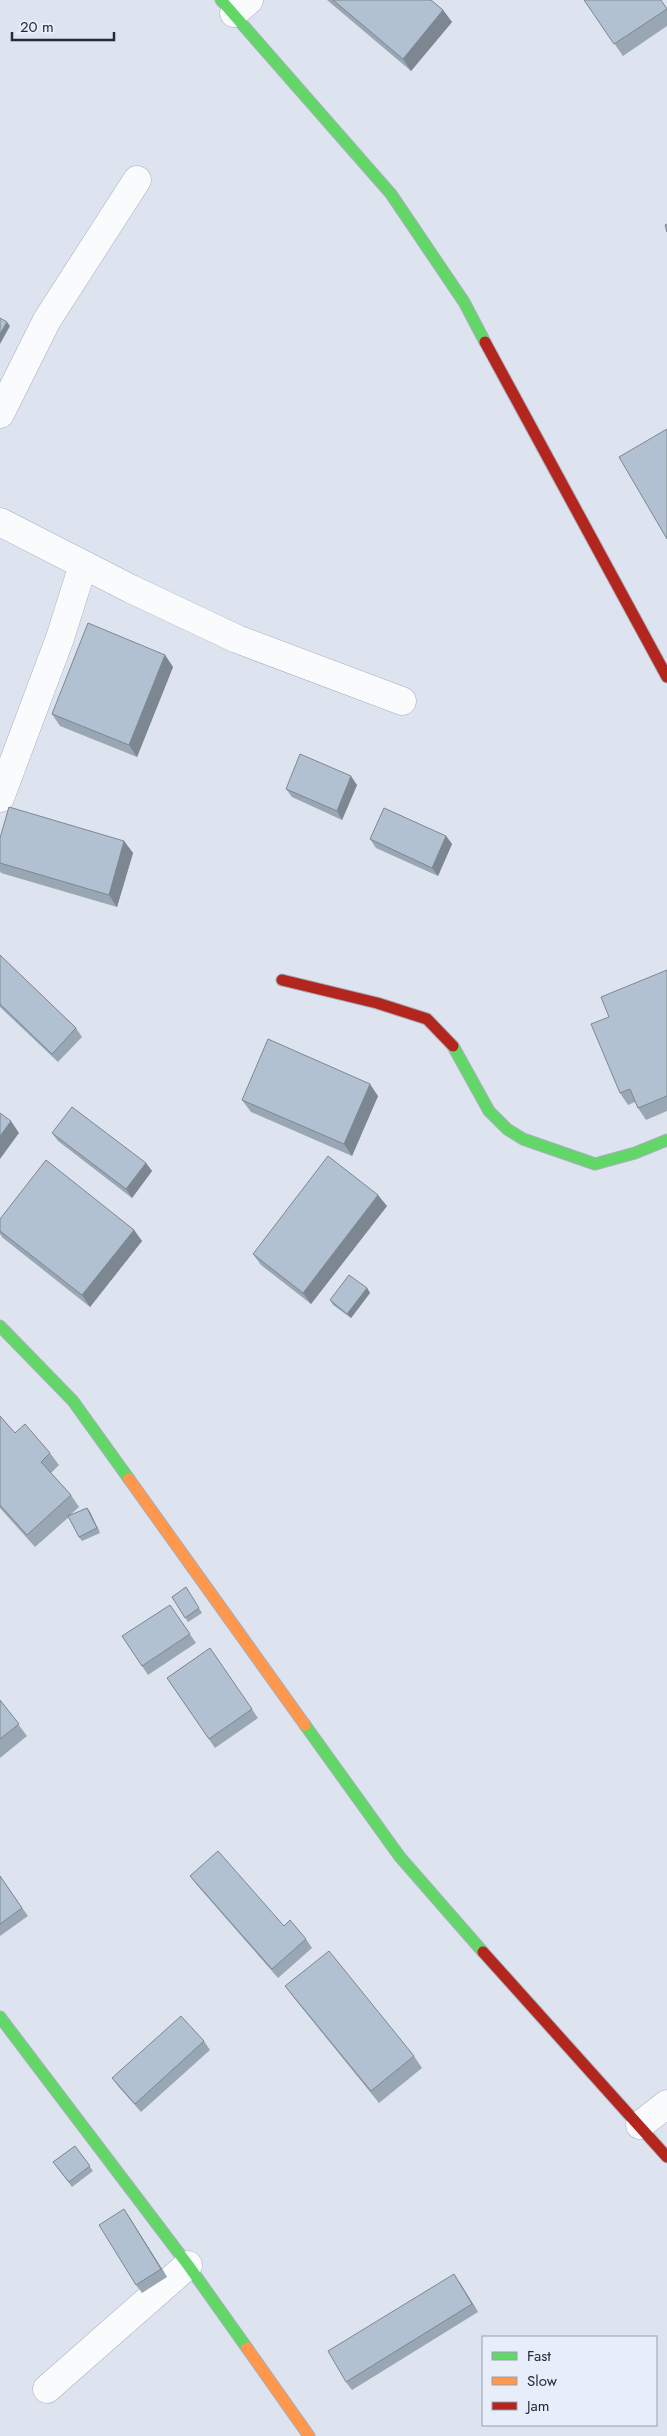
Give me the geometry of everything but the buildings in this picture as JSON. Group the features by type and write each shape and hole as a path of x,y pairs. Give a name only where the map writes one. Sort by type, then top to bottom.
{"street":[{"path":"234,4 391,194 464,302 667,677"},
{"path":"0,414 46,320 137,180"},
{"path":"0,522 83,565 236,639 402,701"},
{"path":"0,798 57,647 83,565"},
{"path":"282,980 377,1003 427,1019 454,1048 489,1111 507,1129 523,1139 595,1164 635,1153 667,1140"},
{"path":"0,1326 73,1401 344,1782 400,1857 467,1934 640,2124 667,2157"},
{"path":"0,2017 188,2265 309,2436"},
{"path":"640,2124 667,2104"},
{"path":"47,2389 188,2265"}],"traffic: fast":[{"path":"221,0 391,194 464,302 485,342"},
{"path":"453,1046 489,1111 507,1129 523,1139 595,1164 635,1153 667,1140"},
{"path":"0,1326 73,1401 129,1479"},
{"path":"305,1725 400,1857 483,1952"},
{"path":"0,2017 188,2265 247,2348"}],"traffic: slow":[{"path":"129,1479 305,1725"},
{"path":"247,2348 309,2436"}],"traffic: jam":[{"path":"485,342 667,677"},
{"path":"282,980 377,1003 427,1019 453,1046"},
{"path":"483,1952 667,2157"}]}
